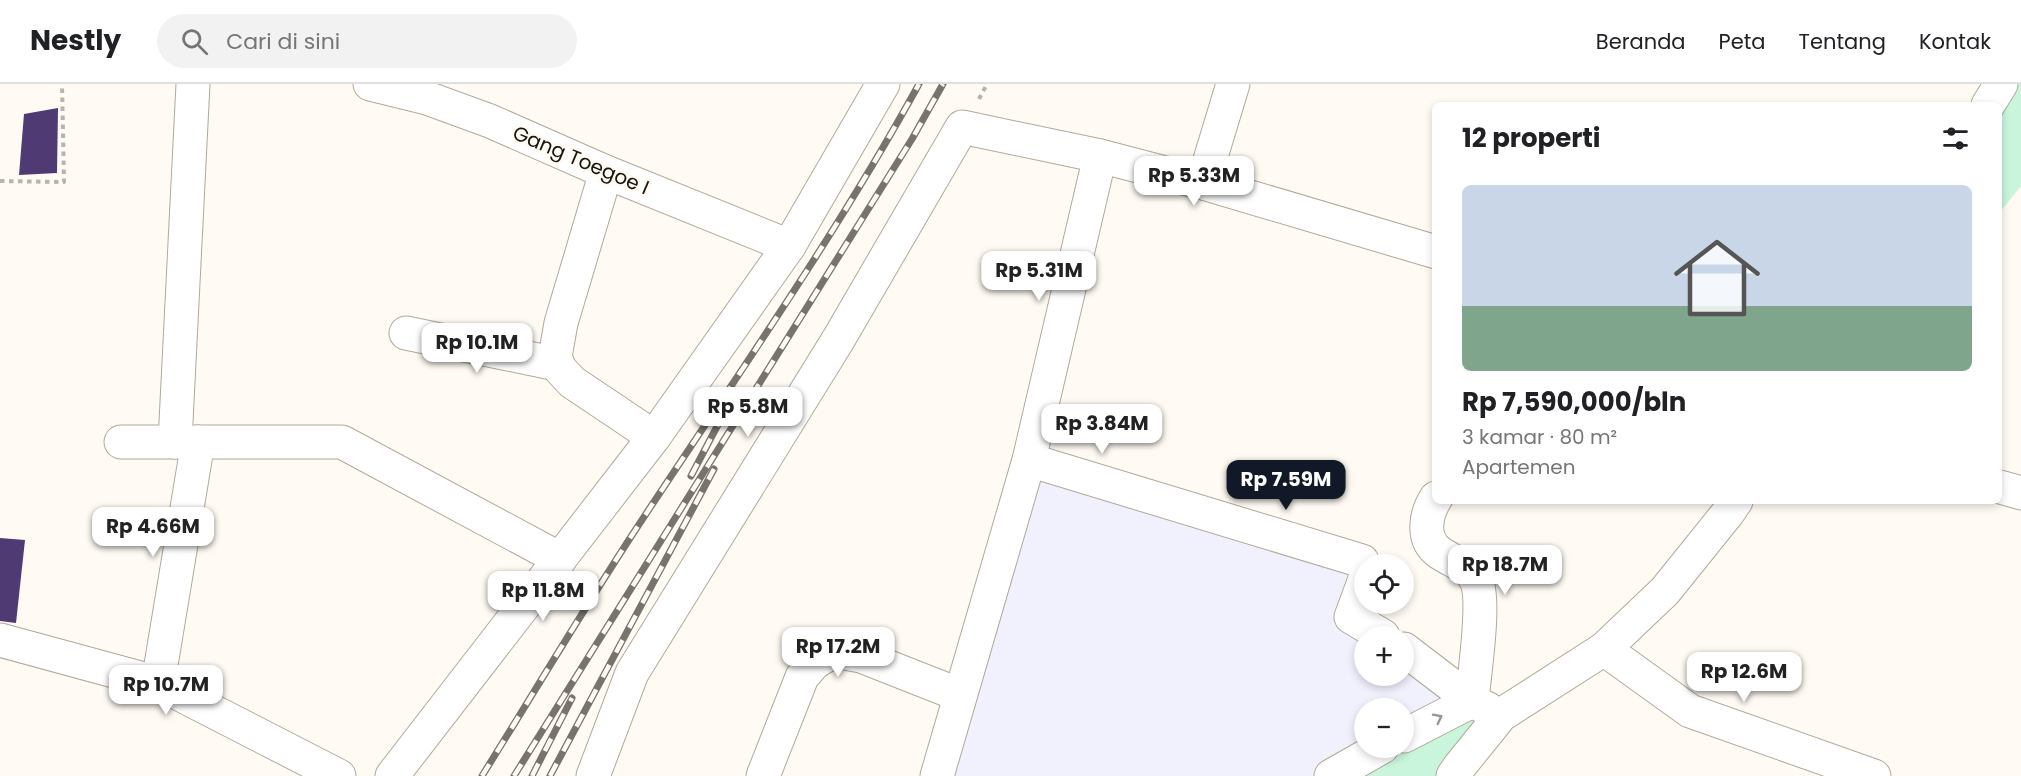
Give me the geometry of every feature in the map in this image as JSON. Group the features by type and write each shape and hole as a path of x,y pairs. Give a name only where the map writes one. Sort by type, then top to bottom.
{"street":[{"path":"158,682 187,442 194,84"},
{"name":"Gang Toegoe I","path":"370,84 429,91 490,121 606,172 789,246"},
{"path":"1203,183 1233,84"},
{"path":"1990,102 2001,84"},
{"path":"392,776 654,437 789,246 876,91"},
{"path":"593,776 632,674 838,340 962,127 1100,156 1203,183 1432,251"},
{"path":"937,776 1029,460 1100,156"},
{"path":"606,172 561,322 555,350 557,364 564,376 654,437"},
{"path":"406,333 557,364"},
{"path":"122,442 342,442 560,559"},
{"path":"1029,460 1354,559"},
{"path":"2002,488 2021,493"},
{"path":"1432,504 1426,523 1432,544 1438,552 1470,571 1478,586 1481,605 1486,708 1451,773"},
{"path":"1414,733 1486,708 1604,649 1665,591 1734,504"},
{"path":"1354,610 1352,616 1368,626"},
{"path":"0,640 158,682 339,776"},
{"path":"1604,649 1690,711 1874,776"},
{"path":"763,776 802,677 815,662 834,651 861,656 960,695"},
{"path":"1414,656 1486,708"},
{"path":"1331,776 1363,758"}],"path":[{"path":"0,181 64,182 62,84"}],"shaded area":[{"path":"1029,460 1354,559 1354,614 1363,614 1364,626 1354,626 1354,686 1414,686 1414,657 1472,701 1414,731 1414,698 1354,698 1354,756 1331,776 937,776"}],"green space":[{"path":"2001,84 2021,84 2021,186 2002,210 2002,102"},
{"path":"1472,701 1501,715 1453,776 1331,776 1365,758 1414,758 1414,732"}],"building":[{"path":"58,108 57,173 19,175 24,114"},
{"path":"0,538 25,540 16,623 0,621"}],"railway":[{"path":"482,776 616,560 818,254 919,84"},
{"path":"514,776 912,139 943,84"},
{"path":"691,476 733,396"},
{"path":"550,776 714,469"},
{"path":"532,776 572,698"}]}
